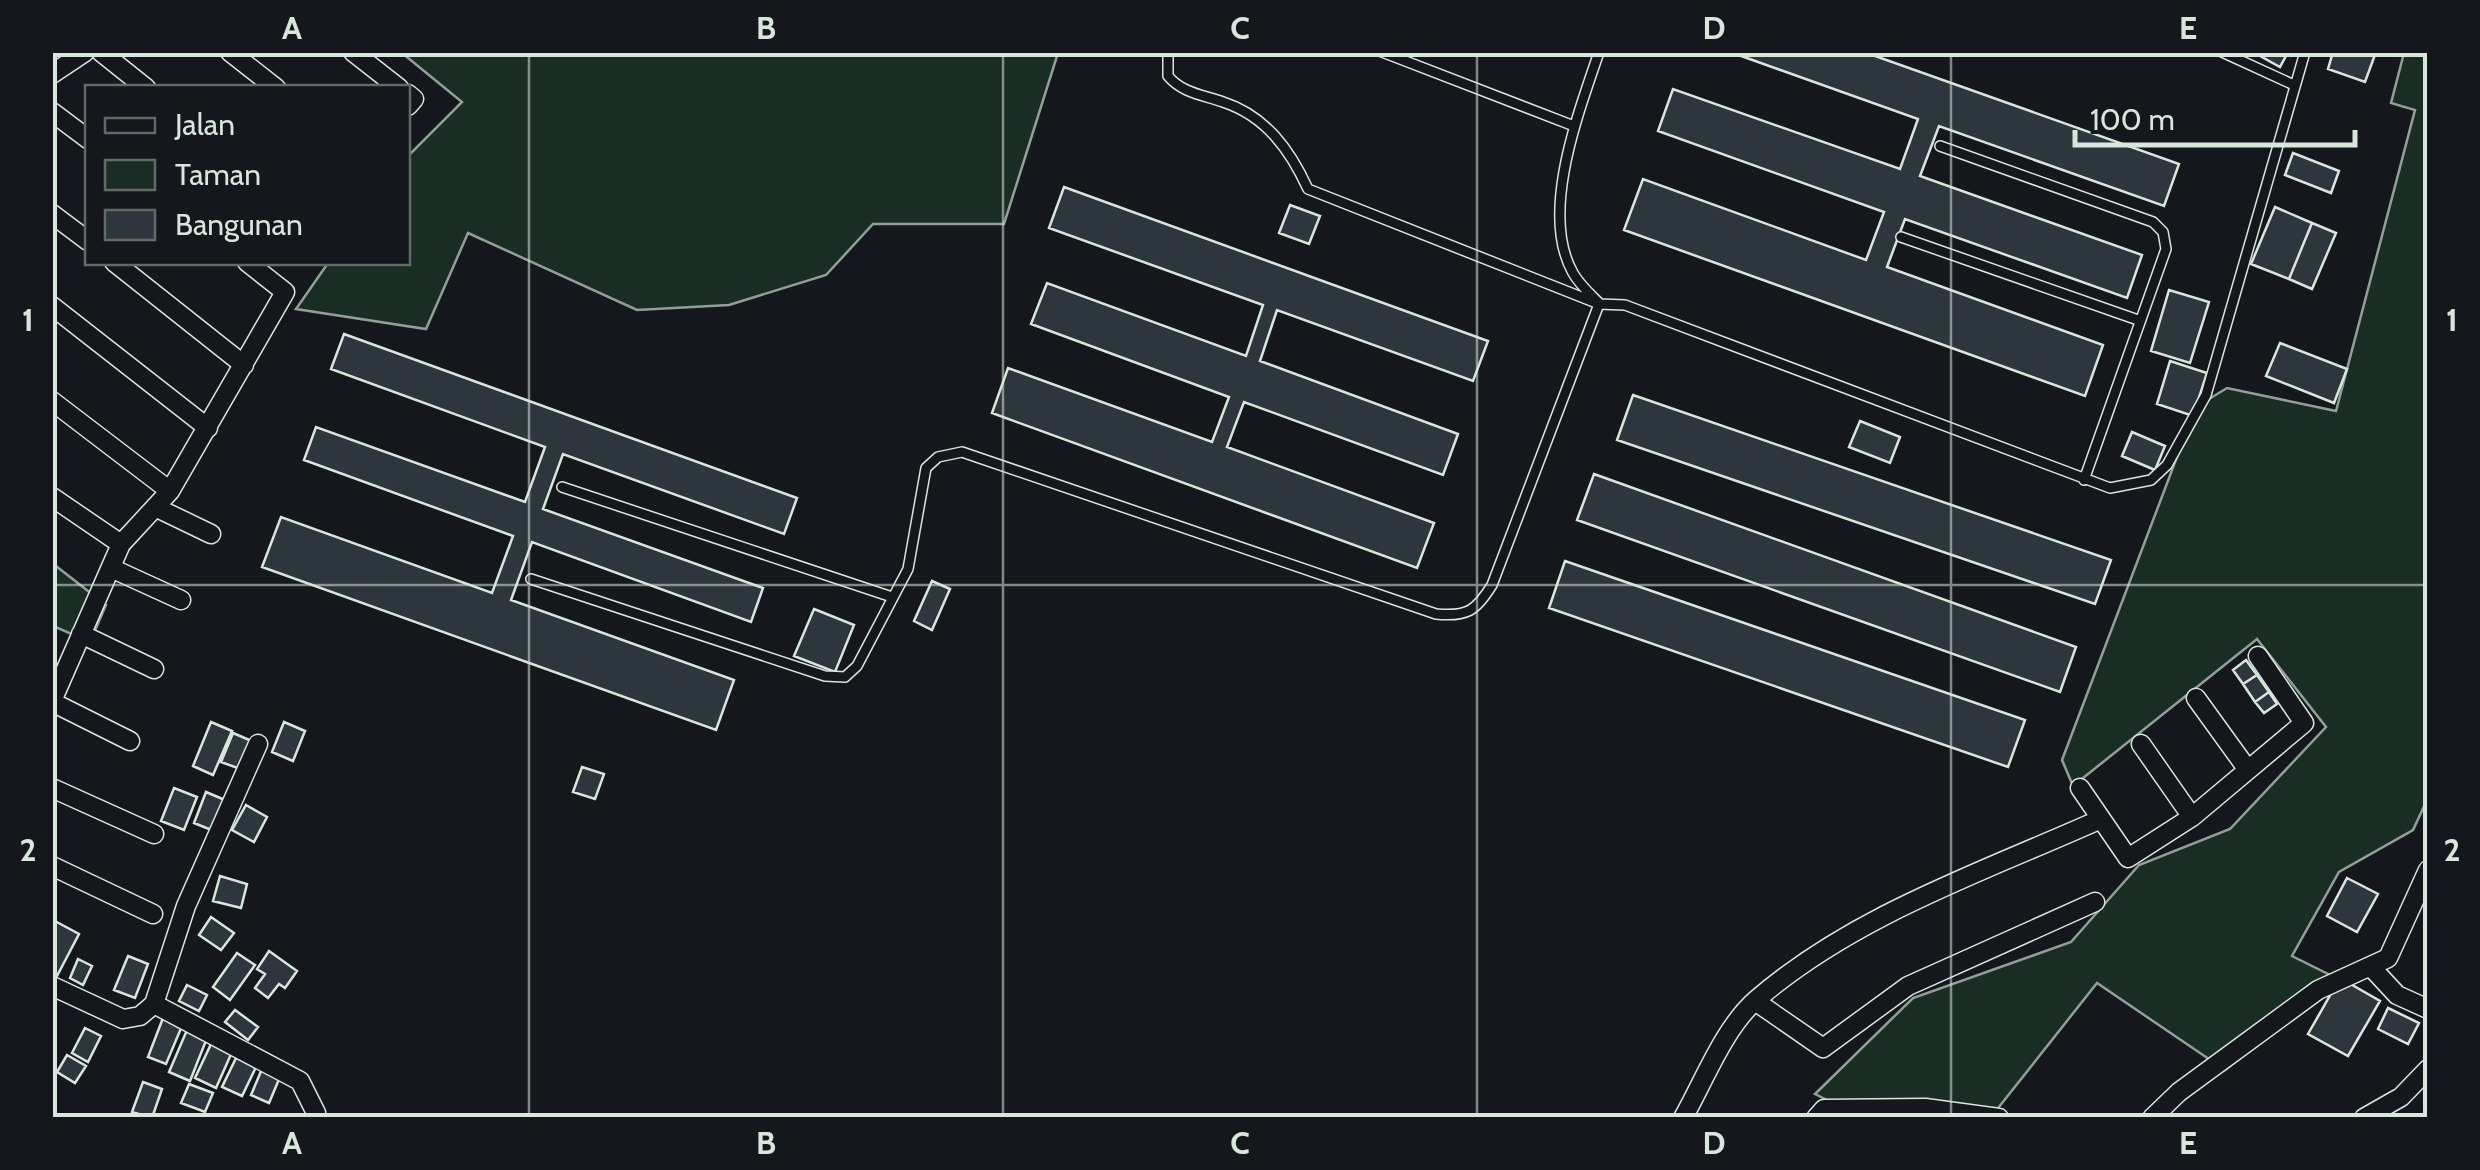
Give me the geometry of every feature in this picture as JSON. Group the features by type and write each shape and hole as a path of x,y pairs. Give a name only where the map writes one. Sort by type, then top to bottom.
{"street":[{"path":"52,74 85,52"},
{"path":"101,52 142,85"},
{"path":"230,52 272,85"},
{"path":"353,52 395,85"},
{"path":"52,112 85,138"},
{"path":"52,214 85,239"},
{"path":"118,265 244,365"},
{"path":"130,741 52,701 121,544 170,491 286,292 251,265"},
{"path":"52,306 208,428"},
{"path":"52,400 170,491"},
{"path":"52,498 121,544"},
{"path":"155,508 211,534"},
{"path":"110,568 181,600"},
{"path":"81,634 154,669"},
{"path":"2080,788 2128,858 2192,817 2304,723 2258,656"},
{"path":"2196,698 2248,770"},
{"path":"52,986 124,1018 140,1016 154,1004 186,906 258,744"},
{"path":"2141,744 2192,817"},
{"path":"52,788 154,834"},
{"path":"1683,1118 1740,1018 1755,1001 1867,924 2101,819"},
{"path":"52,866 154,914"},
{"path":"2152,1118 2179,1092 2318,990 2372,968 2395,948 2428,870"},
{"path":"1755,1001 1823,1048 1908,986 2095,902"},
{"path":"2372,968 2397,995 2428,1009"},
{"path":"154,1004 300,1081 316,1113 314,1118"},
{"path":"2364,1118 2401,1097 2428,1069"},
{"path":"1816,1118 1824,1109 1924,1108 1999,1118"}],"lane":[{"path":"1168,52 1168,76 1178,88 1255,115 1293,156 1308,189 1599,304 1625,306 2110,488 2151,480 2167,466 2206,396 2304,52"},
{"path":"1382,52 1574,126"},
{"path":"1599,52 1574,126 1560,210 1562,241 1573,274 1599,304"},
{"path":"2222,52 2294,85"},
{"path":"1940,146 2153,222 2164,232 2166,248 2084,480"},
{"path":"1901,236 2138,320"},
{"path":"531,579 824,676 845,677 857,666 914,546 920,484 926,468 938,457 962,452 1436,614 1458,616 1476,610 1492,585 1599,304"},
{"path":"562,487 892,597"}],"green space":[{"path":"402,53 1058,53 1004,224 873,224 826,275 729,305 637,310 468,233 426,329 296,309 327,265 410,265 410,154 462,102"},
{"path":"2404,53 2427,53 2427,800 2413,830 2339,872 2292,956 2340,980 2225,1070 2097,983 1991,1117 1848,1117 1847,1110 1815,1094 1913,998 2071,942 2139,865 2230,829 2326,727 2257,639 2073,786 2062,760 2196,407 2227,388 2336,411 2415,110 2391,103"},
{"path":"52,563 106,605 90,642 53,626"}],"building":[{"path":"1730,52 1864,52 2179,164 2164,206 1939,126 1920,176 2142,255 2127,298 1905,219 1887,267 2103,345 2085,396 1624,230 1643,179 1866,260 1884,212 1658,131 1673,89 1900,169 1918,119"},
{"path":"2253,52 2288,52 2280,67"},
{"path":"2333,52 2376,52 2365,82 2328,69"},
{"path":"2293,153 2339,171 2331,193 2285,175"},
{"path":"1064,187 1488,341 1473,381 1277,310 1260,361 1458,434 1443,475 1244,402 1227,447 1434,523 1417,568 992,413 1008,368 1212,442 1229,397 1031,324 1047,283 1246,356 1263,305 1049,228"},
{"path":"1290,205 1320,216 1309,244 1279,233"},
{"path":"2275,207 2312,223 2289,279 2251,264"},
{"path":"2312,223 2336,233 2312,289 2289,279"},
{"path":"2169,290 2209,302 2190,363 2151,351"},
{"path":"344,334 797,498 784,534 563,454 543,509 763,588 751,622 532,542 511,600 734,680 716,730 262,567 281,517 492,593 513,536 304,460 316,427 525,502 545,447 331,369"},
{"path":"2280,343 2347,369 2334,403 2266,376"},
{"path":"2170,361 2207,373 2193,416 2157,404"},
{"path":"1633,395 2111,560 2095,604 1617,440"},
{"path":"1860,421 1900,437 1890,463 1849,447"},
{"path":"2132,432 2165,446 2155,470 2122,456"},
{"path":"1594,474 2076,647 2060,692 1577,520"},
{"path":"1565,561 2025,720 2008,767 1549,608"},
{"path":"932,581 950,589 932,630 914,621"},
{"path":"814,609 854,625 835,672 794,656"},
{"path":"2246,660 2257,675 2243,684 2233,670"},
{"path":"2257,675 2269,692 2255,702 2243,684"},
{"path":"2269,692 2277,704 2264,713 2255,702"},
{"path":"211,722 232,731 213,775 193,766"},
{"path":"284,722 305,731 293,761 272,752"},
{"path":"233,733 254,742 243,770 221,762"},
{"path":"582,767 604,774 595,799 573,792"},
{"path":"174,788 197,797 184,830 161,821"},
{"path":"206,792 225,800 214,831 194,823"},
{"path":"246,805 267,817 254,842 232,830"},
{"path":"220,876 247,884 241,908 213,901"},
{"path":"2347,878 2378,894 2357,932 2327,916"},
{"path":"211,917 234,933 221,950 199,935"},
{"path":"53,920 79,934 57,976 52,974"},
{"path":"269,951 297,971 285,988 279,984 268,998 255,988 265,974 257,969"},
{"path":"237,953 255,965 230,1000 213,987"},
{"path":"128,956 148,964 135,998 114,990"},
{"path":"78,959 92,966 83,985 70,978"},
{"path":"2340,978 2380,1001 2348,1056 2308,1034"},
{"path":"187,985 207,995 199,1011 179,1001"},
{"path":"2388,1008 2419,1023 2408,1044 2378,1029"},
{"path":"235,1010 258,1027 248,1040 225,1022"},
{"path":"163,1018 182,1026 166,1064 148,1057"},
{"path":"85,1028 101,1036 88,1062 72,1053"},
{"path":"187,1030 207,1038 190,1081 169,1072"},
{"path":"212,1042 232,1052 216,1088 195,1078"},
{"path":"238,1054 258,1063 242,1096 222,1087"},
{"path":"67,1055 86,1066 75,1083 57,1072"},
{"path":"262,1069 280,1077 269,1103 251,1095"},
{"path":"143,1082 162,1089 152,1118 132,1112"},
{"path":"189,1084 213,1093 205,1112 181,1103"}]}
